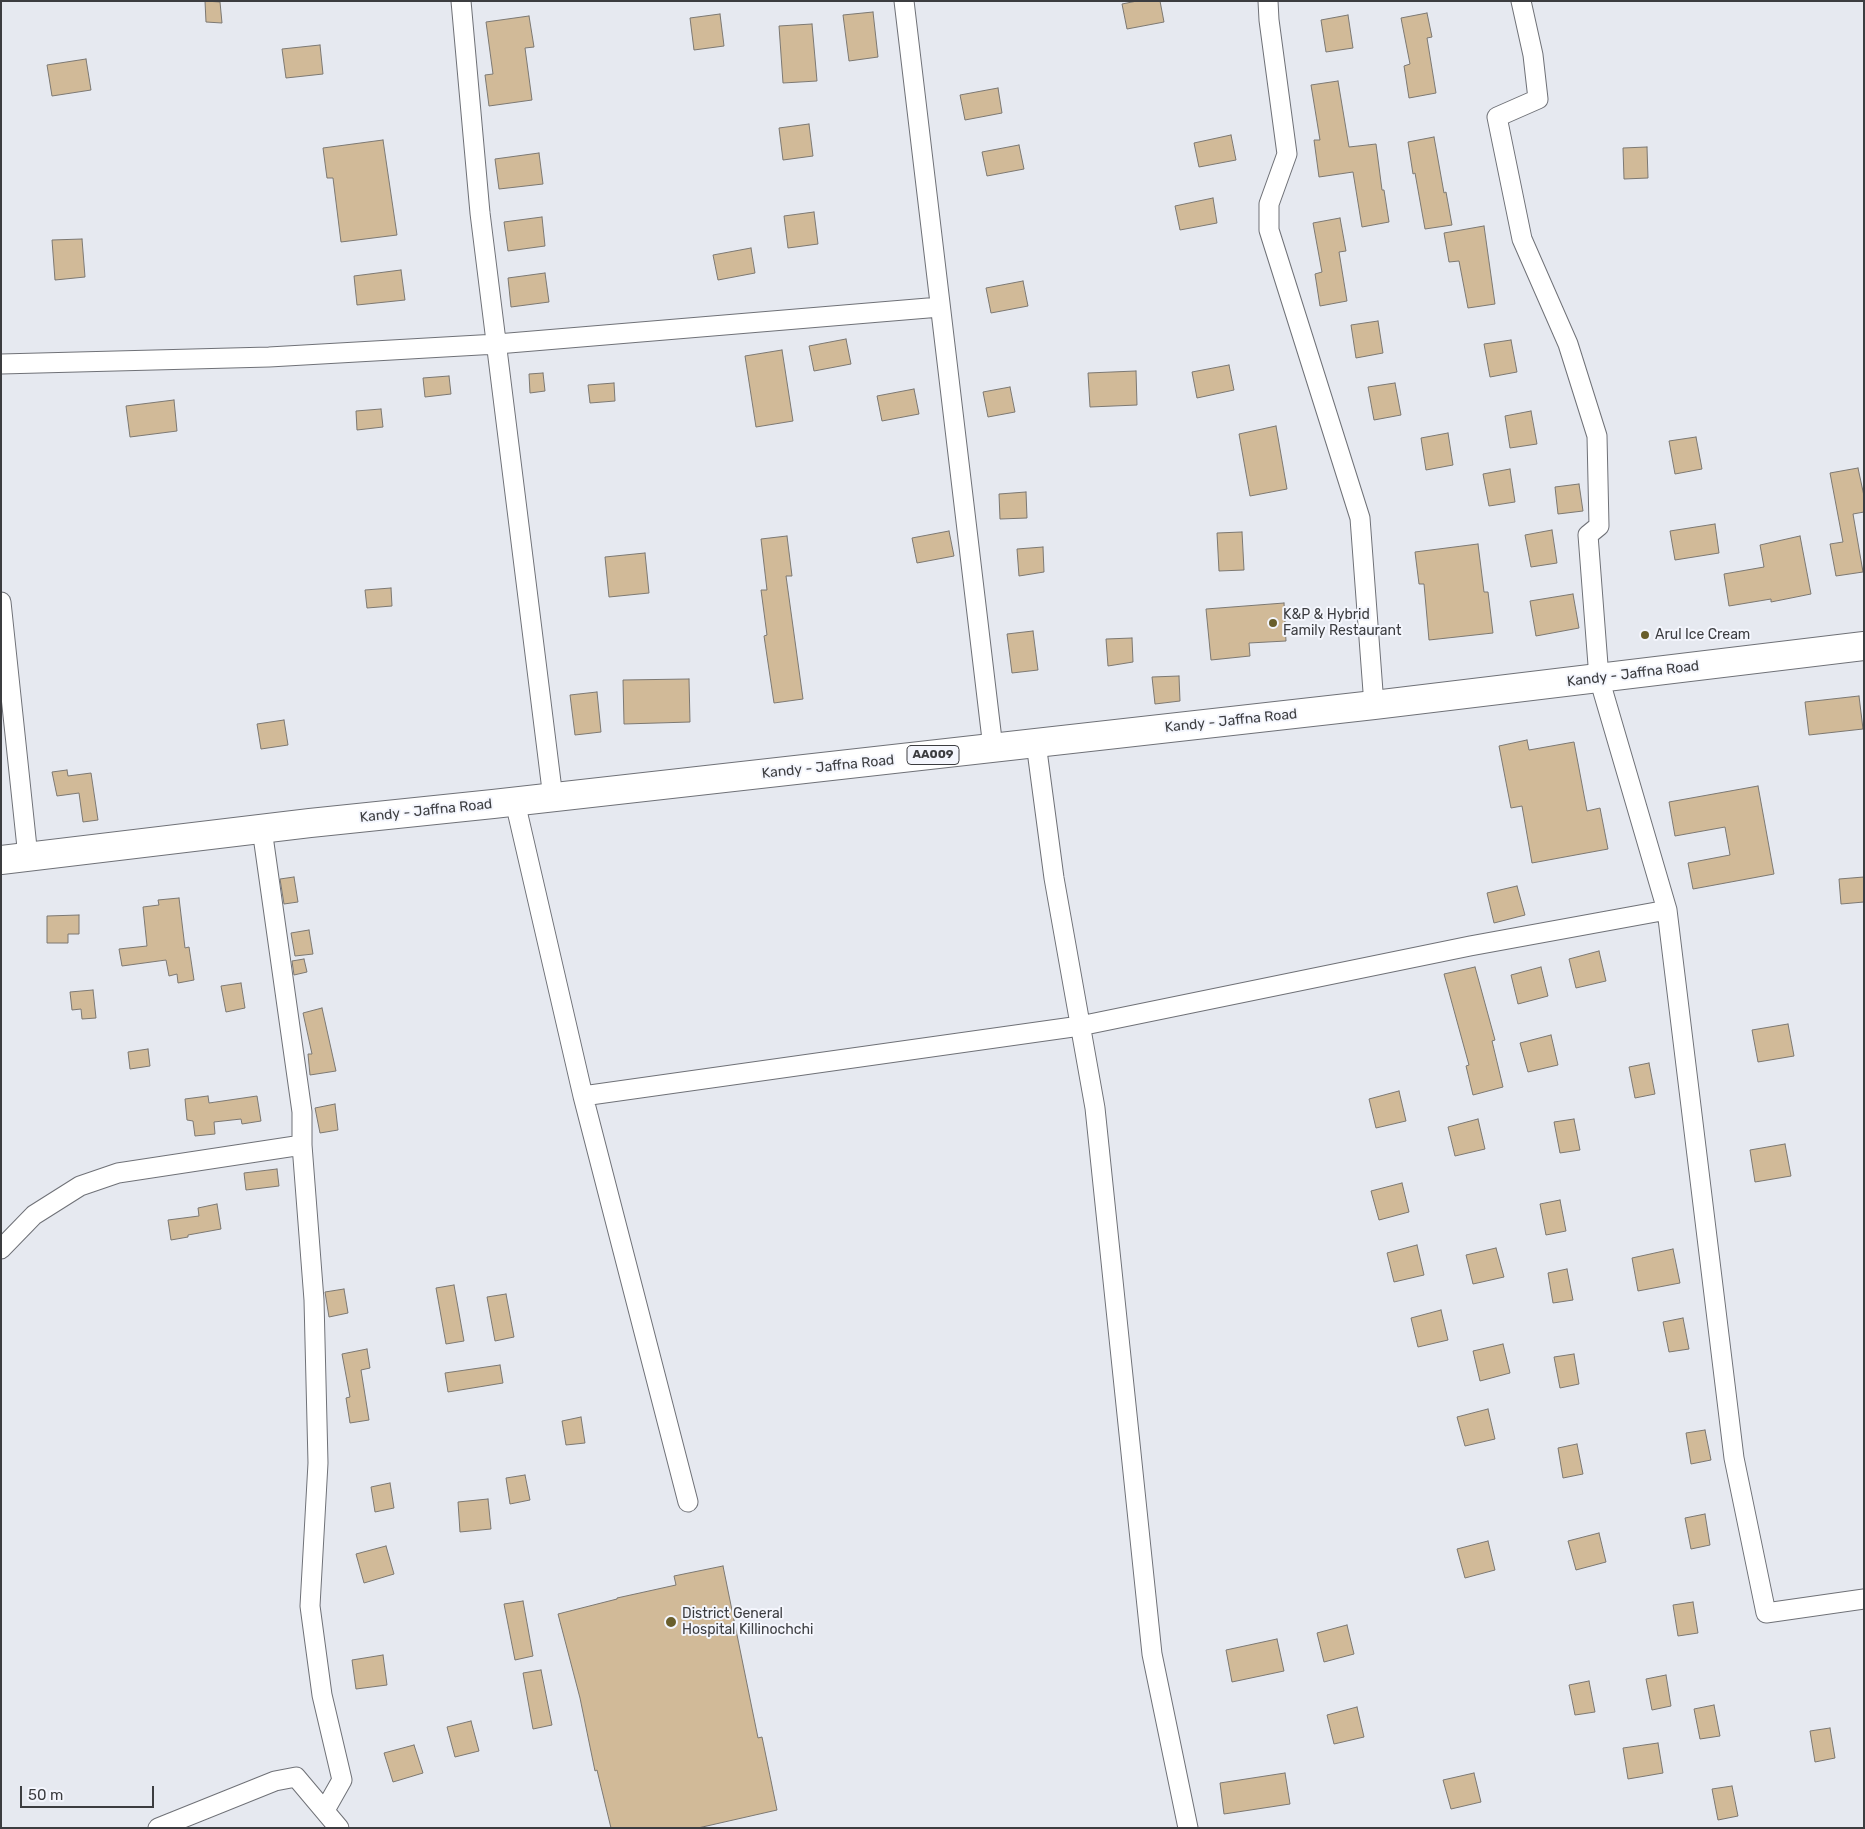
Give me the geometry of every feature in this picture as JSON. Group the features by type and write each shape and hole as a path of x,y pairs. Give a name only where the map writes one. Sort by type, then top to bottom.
{"highway":[{"name":"Kandy - Jaffna Road","path":"1,860 262,829 1374,705 1864,646"}],"street":[{"path":"461,1 480,213 553,798"},
{"path":"904,1 993,748"},
{"path":"1268,1 1287,154 1269,204 1269,230 1360,518 1374,705"},
{"path":"1521,1 1533,55 1538,98 1497,117 1522,239 1568,344 1598,436 1599,526 1588,535 1600,678 1667,910 1734,1458 1766,1613 1864,1599"},
{"path":"1,364 269,357 497,344 940,307"},
{"path":"1,602 28,856"},
{"path":"1036,743 1054,878 1095,1108 1152,1654 1188,1828"},
{"path":"515,802 582,1096 688,1502"},
{"path":"262,829 302,1112 302,1145 314,1300 318,1463 310,1606 322,1695 342,1780 325,1810"},
{"path":"582,1096 1080,1026 1470,946 1667,910"},
{"path":"1,1249 34,1214 80,1186 118,1173 302,1145"},
{"path":"158,1828 275,1781 296,1777 339,1828"}],"building":[{"path":"205,1 220,2 222,23 206,22"},
{"path":"1137,1 1160,1 1164,22 1127,29 1122,4"},
{"path":"873,12 878,57 849,61 843,15"},
{"path":"1427,13 1432,37 1427,38 1436,93 1409,98 1404,66 1410,64 1401,18"},
{"path":"720,14 724,46 694,50 690,18"},
{"path":"1348,15 1353,48 1326,52 1321,20"},
{"path":"529,16 534,47 525,48 532,100 489,106 485,75 493,74 486,22"},
{"path":"812,24 817,81 783,83 779,26"},
{"path":"320,45 323,74 286,78 282,49"},
{"path":"86,59 91,90 52,96 47,65"},
{"path":"1338,81 1349,147 1376,144 1382,190 1384,190 1389,222 1362,227 1353,172 1319,177 1314,140 1320,140 1311,85"},
{"path":"998,88 1002,113 965,120 960,95"},
{"path":"809,124 813,156 783,160 779,128"},
{"path":"1231,135 1236,160 1199,167 1194,143"},
{"path":"1434,137 1452,225 1425,229 1408,142"},
{"path":"383,140 397,235 341,242 333,178 327,178 323,148"},
{"path":"1019,145 1024,169 987,176 982,152"},
{"path":"1647,147 1648,178 1624,179 1623,148"},
{"path":"539,153 543,184 499,189 495,159"},
{"path":"1213,198 1217,223 1180,230 1175,206"},
{"path":"814,212 818,244 788,248 784,216"},
{"path":"542,217 545,246 508,251 504,222"},
{"path":"1340,218 1346,251 1339,252 1347,301 1320,306 1315,274 1322,272 1313,223"},
{"path":"1484,226 1495,304 1468,308 1459,261 1449,262 1444,233"},
{"path":"82,239 85,277 55,280 52,240"},
{"path":"751,248 755,273 718,280 713,255"},
{"path":"401,270 405,300 357,305 354,276"},
{"path":"545,273 549,302 511,307 508,278"},
{"path":"1023,281 1028,306 991,313 986,288"},
{"path":"1378,321 1383,353 1356,358 1351,325"},
{"path":"846,339 851,364 814,371 809,346"},
{"path":"1511,340 1517,372 1490,377 1484,344"},
{"path":"782,350 793,421 756,427 745,356"},
{"path":"1229,365 1234,390 1197,398 1192,372"},
{"path":"1136,371 1137,405 1090,407 1088,373"},
{"path":"543,373 545,391 530,393 529,374"},
{"path":"449,376 451,394 425,397 423,378"},
{"path":"614,383 615,401 590,403 588,385"},
{"path":"1395,383 1401,415 1374,420 1368,387"},
{"path":"1010,387 1015,412 988,417 983,392"},
{"path":"914,389 919,414 882,421 877,396"},
{"path":"174,400 177,431 130,437 126,406"},
{"path":"381,409 383,427 357,430 356,411"},
{"path":"1531,411 1537,444 1510,448 1505,416"},
{"path":"1276,426 1287,489 1250,496 1239,434"},
{"path":"1448,433 1453,465 1426,470 1421,438"},
{"path":"1696,437 1702,469 1675,474 1669,441"},
{"path":"1858,468 1864,496 1864,512 1853,514 1863,572 1836,576 1830,544 1843,542 1830,473"},
{"path":"1510,469 1515,502 1489,506 1483,474"},
{"path":"1579,484 1583,511 1558,514 1555,487"},
{"path":"1026,492 1027,518 1000,519 999,494"},
{"path":"1715,524 1719,553 1675,560 1670,531"},
{"path":"1552,530 1557,563 1531,567 1525,535"},
{"path":"949,531 954,556 917,563 912,538"},
{"path":"1242,532 1244,570 1219,571 1217,533"},
{"path":"787,536 792,576 786,576 803,699 774,703 764,636 767,635 761,590 767,590 761,539"},
{"path":"1800,536 1811,594 1771,602 1771,599 1729,606 1724,574 1764,567 1760,545"},
{"path":"1478,544 1484,592 1488,592 1493,633 1429,640 1424,584 1419,584 1415,552"},
{"path":"1043,547 1044,572 1019,576 1017,549"},
{"path":"645,553 649,593 609,597 605,557"},
{"path":"391,588 392,606 367,608 365,590"},
{"path":"1573,594 1579,628 1536,636 1530,601"},
{"path":"1284,603 1286,641 1249,643 1250,656 1211,660 1206,609"},
{"path":"1033,631 1038,670 1012,673 1007,634"},
{"path":"1132,638 1133,662 1108,666 1106,639"},
{"path":"1179,676 1180,701 1155,704 1152,677"},
{"path":"689,679 690,722 624,724 623,680"},
{"path":"597,692 601,732 575,735 570,695"},
{"path":"1859,696 1863,729 1809,735 1805,702"},
{"path":"284,720 288,745 261,749 257,724"},
{"path":"1527,740 1529,750 1574,742 1587,811 1600,808 1608,849 1532,863 1522,806 1511,808 1499,746"},
{"path":"67,770 68,776 91,773 98,820 83,822 79,793 57,796 52,772"},
{"path":"1758,786 1774,874 1693,889 1688,863 1730,855 1725,827 1675,836 1669,802"},
{"path":"294,877 298,902 284,904 280,879"},
{"path":"1864,877 1864,902 1841,904 1839,879"},
{"path":"1517,886 1525,915 1494,923 1487,893"},
{"path":"179,898 185,948 189,947 194,980 178,983 177,974 169,976 166,960 122,966 119,949 147,946 143,907 159,905 158,900"},
{"path":"79,915 79,934 68,934 68,943 47,943 47,916"},
{"path":"309,930 313,954 295,956 291,933"},
{"path":"1599,951 1606,981 1576,988 1569,959"},
{"path":"304,959 307,972 294,975 292,961"},
{"path":"1475,967 1495,1040 1492,1041 1503,1087 1473,1095 1466,1066 1469,1065 1444,974"},
{"path":"1541,967 1548,996 1518,1004 1511,975"},
{"path":"241,983 245,1008 226,1012 221,986"},
{"path":"93,990 96,1018 82,1019 81,1009 72,1010 70,992"},
{"path":"322,1008 336,1071 310,1075 308,1054 312,1054 303,1013"},
{"path":"1788,1024 1794,1056 1758,1062 1752,1030"},
{"path":"1551,1035 1558,1065 1528,1072 1520,1043"},
{"path":"148,1049 150,1066 130,1069 128,1052"},
{"path":"1649,1063 1655,1094 1635,1098 1629,1067"},
{"path":"1399,1091 1406,1121 1376,1128 1369,1099"},
{"path":"208,1096 209,1103 257,1096 261,1121 242,1124 241,1119 214,1122 215,1134 195,1136 193,1121 187,1120 185,1099"},
{"path":"335,1104 338,1130 320,1133 315,1108"},
{"path":"1478,1119 1485,1149 1455,1156 1448,1127"},
{"path":"1574,1119 1580,1150 1560,1153 1554,1122"},
{"path":"1785,1144 1791,1176 1755,1182 1750,1150"},
{"path":"277,1169 279,1186 246,1190 244,1173"},
{"path":"1402,1183 1409,1212 1379,1220 1371,1191"},
{"path":"1560,1200 1566,1231 1546,1235 1540,1204"},
{"path":"217,1204 221,1229 171,1240 168,1220 199,1216 198,1208"},
{"path":"1417,1245 1424,1275 1394,1282 1387,1253"},
{"path":"1496,1248 1504,1277 1473,1284 1466,1255"},
{"path":"1673,1249 1680,1283 1638,1291 1632,1258"},
{"path":"1567,1269 1573,1300 1553,1303 1548,1273"},
{"path":"454,1285 464,1341 446,1344 436,1288"},
{"path":"344,1289 348,1313 329,1317 325,1292"},
{"path":"506,1294 514,1337 495,1341 487,1297"},
{"path":"1441,1310 1448,1340 1418,1347 1411,1318"},
{"path":"1683,1318 1689,1349 1669,1352 1663,1322"},
{"path":"1503,1344 1510,1373 1480,1381 1473,1351"},
{"path":"367,1349 370,1368 361,1370 369,1420 350,1423 346,1398 350,1397 342,1354"},
{"path":"1574,1354 1579,1384 1560,1388 1554,1357"},
{"path":"500,1365 503,1383 448,1392 445,1373"},
{"path":"1488,1409 1495,1439 1465,1446 1457,1417"},
{"path":"581,1417 585,1443 566,1445 562,1421"},
{"path":"1705,1430 1711,1460 1691,1464 1686,1433"},
{"path":"1577,1444 1583,1474 1563,1478 1558,1448"},
{"path":"525,1475 530,1500 510,1504 506,1478"},
{"path":"390,1483 394,1508 375,1512 371,1487"},
{"path":"488,1499 491,1529 460,1532 458,1502"},
{"path":"1705,1514 1710,1545 1691,1549 1685,1518"},
{"path":"1599,1533 1606,1562 1576,1570 1568,1541"},
{"path":"1488,1541 1495,1570 1465,1578 1457,1549"},
{"path":"386,1546 394,1574 364,1583 356,1554"},
{"path":"723,1566 758,1738 762,1737 777,1810 698,1828 611,1828 597,1770 595,1771 580,1698 558,1614 676,1585 674,1576"},
{"path":"523,1601 533,1656 515,1660 504,1604"},
{"path":"1693,1602 1698,1633 1678,1636 1673,1605"},
{"path":"1347,1625 1354,1654 1324,1662 1317,1633"},
{"path":"1277,1639 1284,1671 1232,1682 1226,1650"},
{"path":"383,1655 387,1685 356,1689 352,1660"},
{"path":"541,1670 552,1725 533,1729 523,1673"},
{"path":"1666,1675 1671,1706 1652,1710 1646,1679"},
{"path":"1589,1681 1595,1712 1575,1715 1569,1685"},
{"path":"1714,1705 1720,1736 1700,1739 1694,1709"},
{"path":"1357,1707 1364,1737 1334,1744 1327,1715"},
{"path":"471,1721 479,1751 455,1757 447,1727"},
{"path":"1830,1728 1835,1758 1815,1762 1810,1731"},
{"path":"1658,1743 1663,1773 1628,1779 1623,1748"},
{"path":"414,1745 423,1773 393,1782 384,1753"},
{"path":"1285,1773 1290,1804 1224,1814 1220,1783"},
{"path":"1474,1773 1481,1802 1451,1809 1443,1780"},
{"path":"1732,1786 1738,1816 1718,1820 1712,1789"}],"place":[{"name":"K&P & Hybrid Family Restaurant","path":"1273,623"},
{"name":"Arul Ice Cream","path":"1645,635"},
{"name":"District General Hospital Killinochchi","path":"671,1622"}]}
